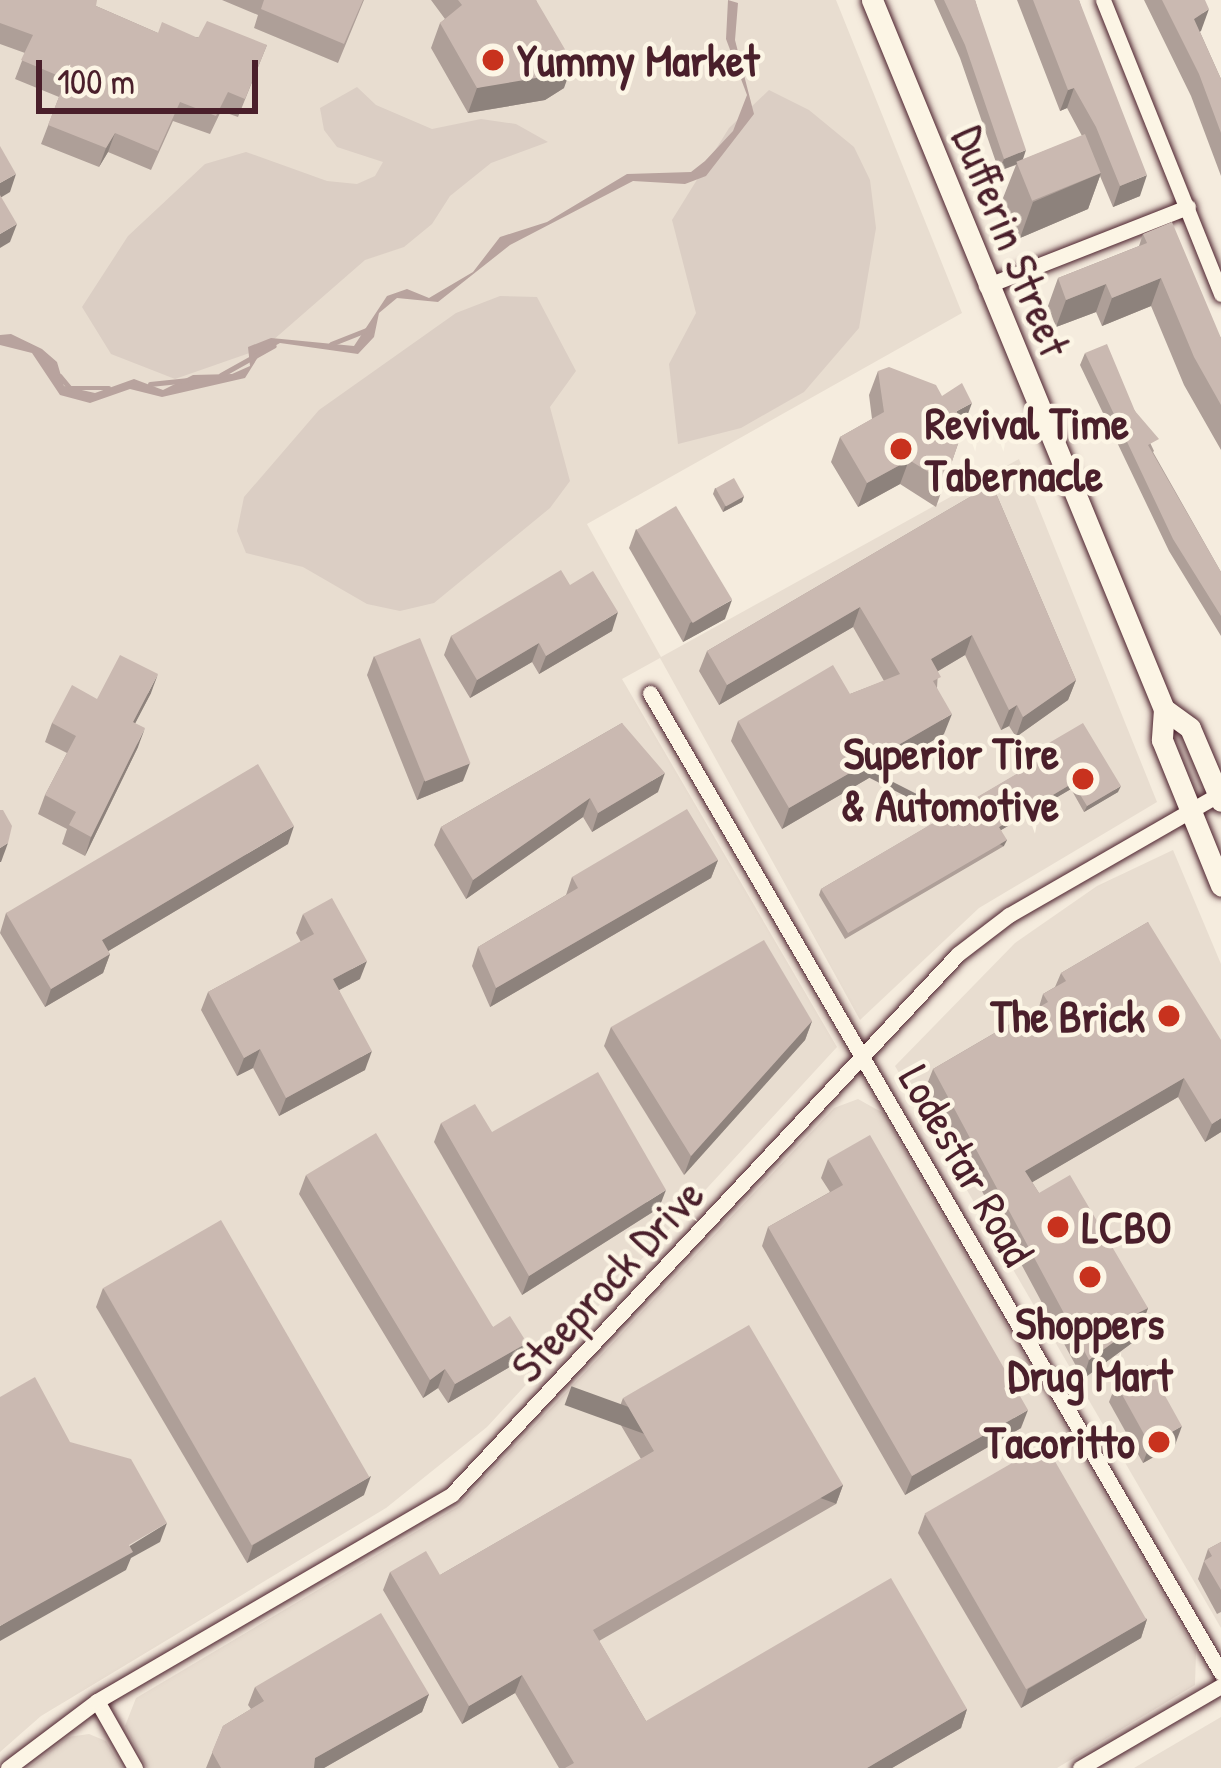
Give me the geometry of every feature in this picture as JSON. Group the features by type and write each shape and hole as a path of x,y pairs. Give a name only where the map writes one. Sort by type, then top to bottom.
{"main road":[{"name":"Dufferin Street","path":"872,0 1164,709 1162,740 1221,885"},
{"name":"Dufferin Street","path":"1164,709 1190,728 1220,798"}],"street":[{"path":"1103,0 1221,294"},
{"path":"986,286 1188,207"},
{"name":"Lodestar Road","path":"650,693 1221,1673"},
{"name":"Steeprock Drive","path":"8,1768 97,1701 452,1494 984,931 1190,809 1220,798"},
{"path":"1081,1768 1221,1686"},
{"path":"97,1701 134,1768"}],"shaded area":[{"path":"0,0 836,0 962,313 587,524 661,657 1019,459 1157,802 979,908 860,1020 660,658 622,679 837,1047 487,1427 386,1508 41,1716 0,1752"},
{"path":"728,0 738,3 735,40 754,114 706,176 685,184 633,181 510,245 438,302 397,298 379,313 374,337 358,354 280,343 260,354 245,378 162,397 130,389 90,403 60,395 32,353 0,345 0,335 11,334 42,349 57,362 64,386 95,393 134,379 163,390 193,375 232,374 250,366 248,347 271,338 354,346 387,296 407,289 429,298 473,272 500,237 547,222 627,174 691,172 705,161 733,131 747,95 726,39"},
{"path":"357,87 376,105 432,129 481,119 516,124 548,142 491,163 450,196 432,224 404,247 365,260 264,348 175,379 111,354 82,307 128,236 205,164 246,152 327,181 357,184 375,176 383,162 337,147 324,130 320,108"},
{"path":"769,90 809,110 854,147 870,180 876,228 859,328 804,392 741,428 678,444 669,364 696,313 672,220 729,128"},
{"path":"500,296 537,297 576,371 550,407 570,481 550,508 434,603 400,611 367,604 303,567 246,553 237,531 244,497 319,410 456,313"},
{"path":"1173,850 1221,964 1221,1628 895,1066 1015,943 1097,886"},
{"path":"858,1099 883,1113 1196,1652 1195,1685 1057,1768 147,1768 125,1726 136,1698 459,1506 834,1108"},
{"path":"1221,1717 1221,1768 1134,1768"},
{"path":"89,1734 106,1741 122,1768 29,1768 68,1737"}],"building":[{"path":"0,0 97,0 96,6 158,33 162,22 198,38 207,21 267,45 245,99 228,92 216,116 180,102 158,151 115,133 106,148 48,125 66,79 21,60 33,35 0,23"},
{"path":"264,0 363,0 344,44 261,9"},
{"name":"Yummy Market","path":"458,0 536,0 573,63 554,75 477,88 440,23 462,5"},
{"path":"944,0 975,0 1026,150 1004,159 965,45"},
{"path":"1033,0 1079,0 1147,175 1120,186 1096,127 1074,88 1068,90"},
{"path":"1162,0 1205,0 1209,9 1194,19 1221,79 1221,133 1199,74"},
{"path":"1085,134 1101,173 1032,201 1016,162"},
{"path":"0,146 16,174 0,183"},
{"path":"0,195 17,224 0,234"},
{"path":"1172,222 1221,338 1221,405 1194,357 1161,278 1112,298 1106,284 1066,300 1058,278 1147,243 1143,234"},
{"path":"1107,344 1135,411 1159,439 1148,445 1221,572 1221,616 1173,539 1085,353"},
{"name":"Revival Time Tabernacle","path":"889,367 936,385 942,396 962,383 972,403 957,411 959,441 945,482 909,460 867,483 840,437 884,412 878,371"},
{"path":"734,478 744,496 726,507 716,488"},
{"path":"992,484 1076,680 1023,717 1017,705 1009,710 972,635 931,659 941,677 933,681 952,714 789,808 738,721 833,665 850,694 900,674 860,607 727,685 707,651"},
{"path":"676,506 732,599 693,623 637,530"},
{"path":"561,570 570,585 593,571 618,612 546,656 539,643 477,680 451,636"},
{"path":"420,638 471,763 425,782 375,656"},
{"path":"120,655 158,674 133,722 145,728 91,837 69,825 76,812 45,795 76,736 52,723 72,685 97,699"},
{"path":"622,723 665,773 598,813 590,798 473,880 441,827"},
{"path":"1083,723 1121,786 1087,806 1073,783 999,827 1007,840 848,933 821,889 1047,756 1042,747"},
{"path":"258,764 294,826 102,940 110,954 51,989 6,913"},
{"path":"687,809 718,860 496,988 478,947 578,888 572,877"},
{"path":"0,810 12,826 8,843 0,848"},
{"path":"332,898 367,961 333,979 372,1051 286,1098 260,1049 244,1058 208,992 314,934 303,914"},
{"path":"1148,922 1221,1040 1221,1118 1212,1124 1184,1078 1025,1171 1039,1193 1070,1175 1148,1308 1138,1313 1143,1321 1089,1360 933,1069 1048,1002 1043,994 1066,981 1061,973"},
{"path":"764,940 812,1021 691,1156 611,1027"},
{"path":"598,1072 666,1190 529,1276 441,1123 475,1104 492,1132"},
{"path":"376,1133 493,1327 510,1316 527,1343 455,1384 445,1369 430,1380 306,1175"},
{"path":"870,1135 1028,1410 912,1476 768,1227 843,1185 828,1159"},
{"path":"221,1220 370,1477 252,1545 103,1288"},
{"path":"749,1325 843,1485 593,1630 646,1721 891,1578 967,1709 867,1768 565,1768 574,1763 522,1675 469,1706 390,1572 426,1551 440,1575 654,1451 623,1398"},
{"path":"1148,1365 1182,1426 1150,1444 1116,1383"},
{"path":"35,1377 70,1442 131,1459 167,1523 129,1545 133,1552 0,1626 0,1397"},
{"path":"1045,1444 1146,1620 1026,1689 925,1514"},
{"path":"1221,1542 1221,1590 1204,1561 1212,1556 1208,1549"},
{"path":"381,1613 429,1694 315,1758 314,1768 221,1768 212,1752 223,1726 264,1701 255,1687"}],"waterway":[{"path":"331,344 369,329"},
{"path":"221,375 273,346"},
{"path":"60,376 70,388 109,388"},
{"path":"150,384 186,380"}],"place":[{"name":"Yummy Market","path":"493,60"},
{"name":"Revival Time Tabernacle","path":"901,449"},
{"name":"Superior Tire & Automotive","path":"1083,779"},
{"name":"The Brick","path":"1169,1016"},
{"name":"LCBO","path":"1058,1227"},
{"name":"Shoppers Drug Mart","path":"1090,1277"},
{"name":"Tacoritto","path":"1159,1442"}]}
